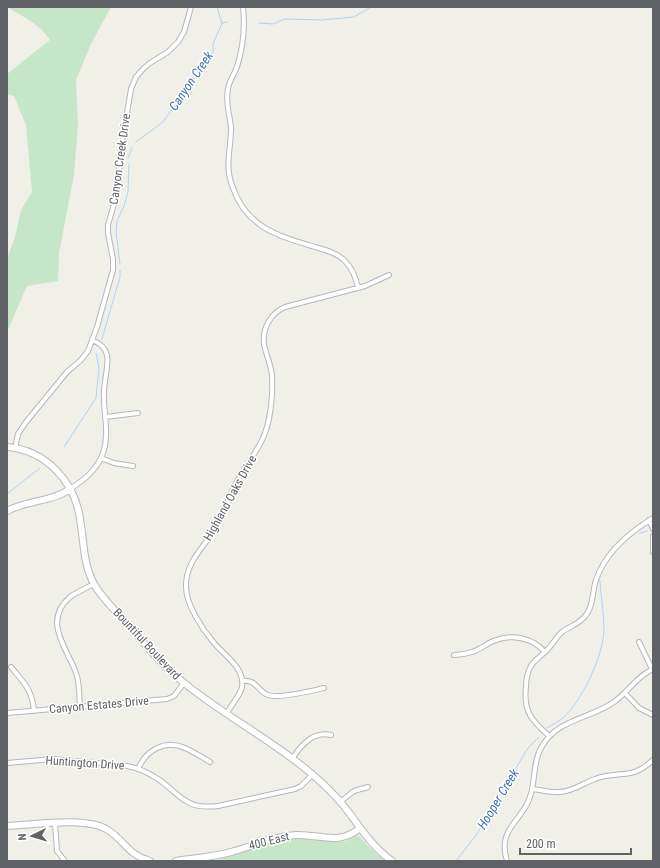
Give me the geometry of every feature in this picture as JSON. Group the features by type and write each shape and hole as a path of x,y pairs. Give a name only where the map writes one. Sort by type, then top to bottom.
{"main road":[{"name":"Bountiful Boulevard","path":"7,447 31,453 46,461 60,474 70,489 78,508 84,554 94,584 106,601 159,660 184,684 313,774 340,802 377,848 392,861"},
{"path":"7,510 39,500 56,497 70,489"},
{"path":"7,826 85,822 102,827 112,833 134,854 150,861"},
{"name":"400 East","path":"176,861 201,859 227,853 264,840 283,836 306,835 334,839 342,838 351,835 360,828"}],"street":[{"name":"Canyon Creek Drive","path":"15,448 17,437 22,426 67,372 84,357 92,340 113,270 108,225 118,190 120,155 131,89 136,78 143,69 168,52 178,42 184,32 191,7"},
{"path":"243,7 244,31 238,62 228,86 226,98 231,134 228,165 233,188 246,211 263,228 278,236 326,250 341,257 352,271 358,288"},
{"name":"Highland Oaks Drive","path":"242,680 239,670 214,642 191,607 186,588 188,571 193,560 218,525 235,486 265,434 268,422 273,380 264,341 265,331 269,321 277,312 285,307 358,288 378,281 389,275"},
{"path":"70,489 90,474 101,458 105,448 106,417 104,391 107,356 100,344 92,340"},
{"path":"106,417 138,413"},
{"path":"101,458 114,463 133,466"},
{"path":"549,736 532,720 527,709 525,698 526,680 529,671 534,662 546,652 559,634 579,622 586,615 591,605 596,579 605,563 618,546 628,536 651,519 653,529"},
{"path":"653,536 653,552"},
{"path":"80,707 77,676 60,637 58,622 61,610 67,600 73,595 94,584"},
{"path":"454,655 471,653 493,641 510,637 528,640 546,652"},
{"path":"507,861 505,847 507,836 512,825 526,807 532,789 536,759 541,747 549,736 566,723 602,710 625,693 641,675 652,669 639,642"},
{"path":"11,667 29,690 34,711"},
{"path":"227,713 241,691 242,680 251,681 265,693 272,696 282,696 324,688"},
{"name":"Canyon Estates Drive","path":"7,713 169,698 176,694 184,684"},
{"path":"625,693 639,708 653,715"},
{"path":"292,759 309,739 323,734 332,736"},
{"path":"138,769 144,757 150,751 166,745 175,745 185,748 210,762"},
{"name":"Huntington Drive","path":"7,763 58,759 116,764 138,769 158,779 183,800 194,805 208,806 295,789 304,784 313,774"},
{"path":"532,789 566,792 600,777 636,772 653,760"},
{"path":"340,802 354,791 368,786"},
{"path":"55,824 56,848 60,856 65,861"}],"green space":[{"path":"7,7 111,7 91,44 76,80 78,126 74,175 59,253 58,281 27,286 7,332 7,259 15,237 21,210 32,192 26,125 14,96 7,94 7,74 50,40 36,25"},
{"path":"358,835 385,861 222,861 219,858 283,839 308,838 337,842 346,841"}],"waterway":[{"name":"Canyon Creek","path":"136,142 163,122 213,52 213,44 222,23 217,7"},
{"path":"259,23 273,24 285,19 321,20 354,17 371,7"},
{"name":"Canyon Creek","path":"222,23 227,22"},
{"name":"Canyon Creek","path":"128,158 132,148"},
{"name":"Canyon Creek","path":"120,264 116,232 117,221 124,206 128,192 129,164"},
{"name":"Canyon Creek","path":"102,339 120,277 120,270"},
{"name":"Canyon Creek","path":"64,447 96,398 99,368 96,353"},
{"name":"Canyon Creek","path":"7,494 40,468"},
{"name":"Hooper Creek","path":"640,533 647,531"},
{"name":"Hooper Creek","path":"547,728 563,718 579,699 596,664 603,640 604,630 600,581"},
{"name":"Hooper Creek","path":"456,861 477,834 528,748 539,737"}]}
